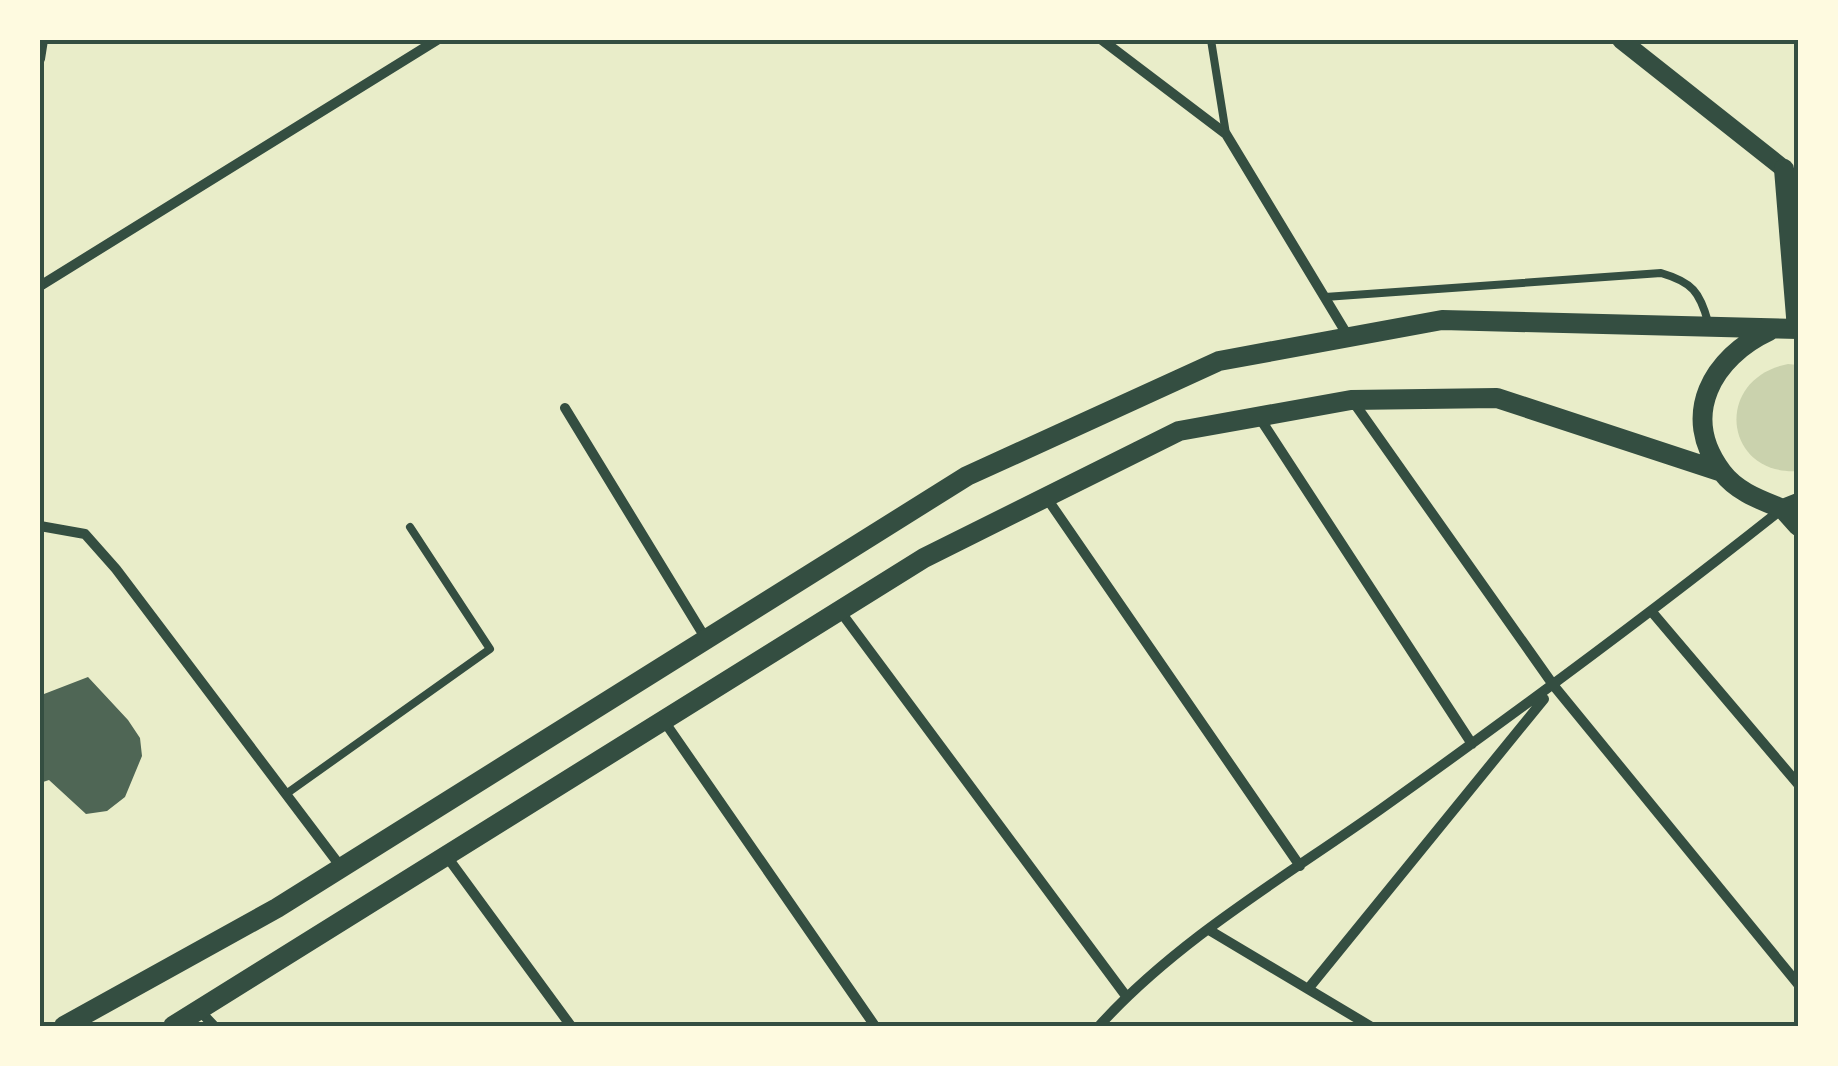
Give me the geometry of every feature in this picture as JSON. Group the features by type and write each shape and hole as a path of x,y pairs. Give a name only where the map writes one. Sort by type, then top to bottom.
{"main road":[{"path":"1790,329 1791,175"},
{"path":"64,1026 342,867 967,476 1219,361 1442,320 1790,329"},
{"path":"1790,329 1742,344 1721,364 1708,390 1703,418 1708,446 1722,472 1738,487 1790,506 1798,526"},
{"path":"173,1026 444,853 924,558 1179,431 1351,400 1497,398 1722,472"}],"street":[{"path":"40,59 44,40"},
{"path":"40,286 436,40"},
{"path":"1102,40 1226,134 1348,337"},
{"path":"1621,40 1791,175"},
{"path":"1351,400 1554,686 1798,984"},
{"path":"565,408 706,639"},
{"path":"1259,416 1472,744"},
{"path":"1046,497 1300,866"},
{"path":"1099,1026 1126,996 1209,930 1554,686 1790,506"},
{"path":"40,526 85,534 342,867"},
{"path":"840,611 1126,996"},
{"path":"1652,612 1798,784"},
{"path":"1308,988 1554,686"},
{"path":"664,720 875,1026"},
{"path":"444,853 572,1026"},
{"path":"1209,930 1368,1025"},
{"path":"199,1010 214,1026"}],"lane":[{"path":"1210,40 1226,134"},
{"path":"1325,297 1661,273 1682,279 1700,292 1709,326"},
{"path":"286,794 490,649 410,527"}],"green space":[{"path":"1788,364 1798,365 1798,471 1773,468 1755,458 1742,443 1737,425 1738,406 1747,388 1764,373"}],"building":[{"path":"88,677 128,720 140,738 142,756 125,797 107,811 86,814 49,780 40,783 40,691 44,694"}]}
